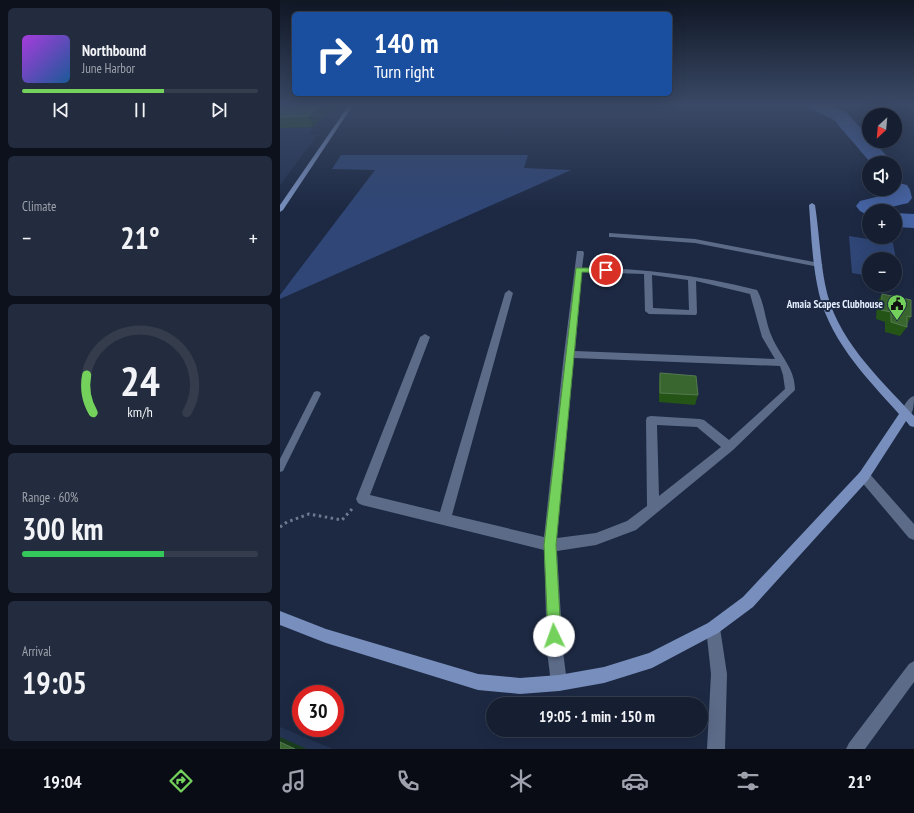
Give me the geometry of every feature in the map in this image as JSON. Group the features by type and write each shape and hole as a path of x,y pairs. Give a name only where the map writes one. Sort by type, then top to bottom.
{"street":[{"path":"280,210 327,140"},
{"path":"812,205 821,285 828,309 841,336 860,364 910,418"},
{"path":"612,235 695,241 819,265"},
{"path":"559,683 555,651 550,545 580,253"},
{"path":"425,337 362,499 445,518 550,545 596,539 631,526 728,447 790,390 791,382 783,362 768,339 754,292 692,278 648,272 579,270"},
{"path":"648,272 649,311 693,313 692,278"},
{"path":"445,518 509,293"},
{"path":"569,354 783,362"},
{"path":"280,618 326,636 478,682 520,686 559,683 604,675 652,660 713,628 748,602 864,476 910,418 914,400"},
{"path":"653,509 651,420 700,423 728,447"},
{"path":"864,476 914,534"},
{"path":"713,628 719,674 716,749"},
{"path":"855,749 914,669"}],"lane":[{"path":"280,468 316,394"}],"path":[{"path":"280,527 287,522 309,514 342,520 362,499"}],"shaded area":[{"path":"280,140 313,140 280,185"},
{"path":"341,155 528,155 524,168 571,170 280,299 280,295 375,170 332,169"},
{"path":"849,236 862,238 862,244 893,244 895,252 862,252 862,275 852,273"},
{"path":"280,727 292,732 292,737 304,737 333,749 280,749"}],"building":[{"path":"882,294 911,300 911,317 907,316 907,327 891,322 891,312 881,310"},
{"path":"660,373 696,376 698,395 660,393"},
{"path":"280,742 295,749 280,749"}],"waterway":[{"path":"861,140 876,156"},
{"path":"876,204 900,198 900,196"},
{"path":"902,220 914,221"}],"place":[{"name":"Amaia Scapes Clubhouse","path":"897,321"}],"route":[{"path":"554,636 550,545 579,270 606,270"}]}
